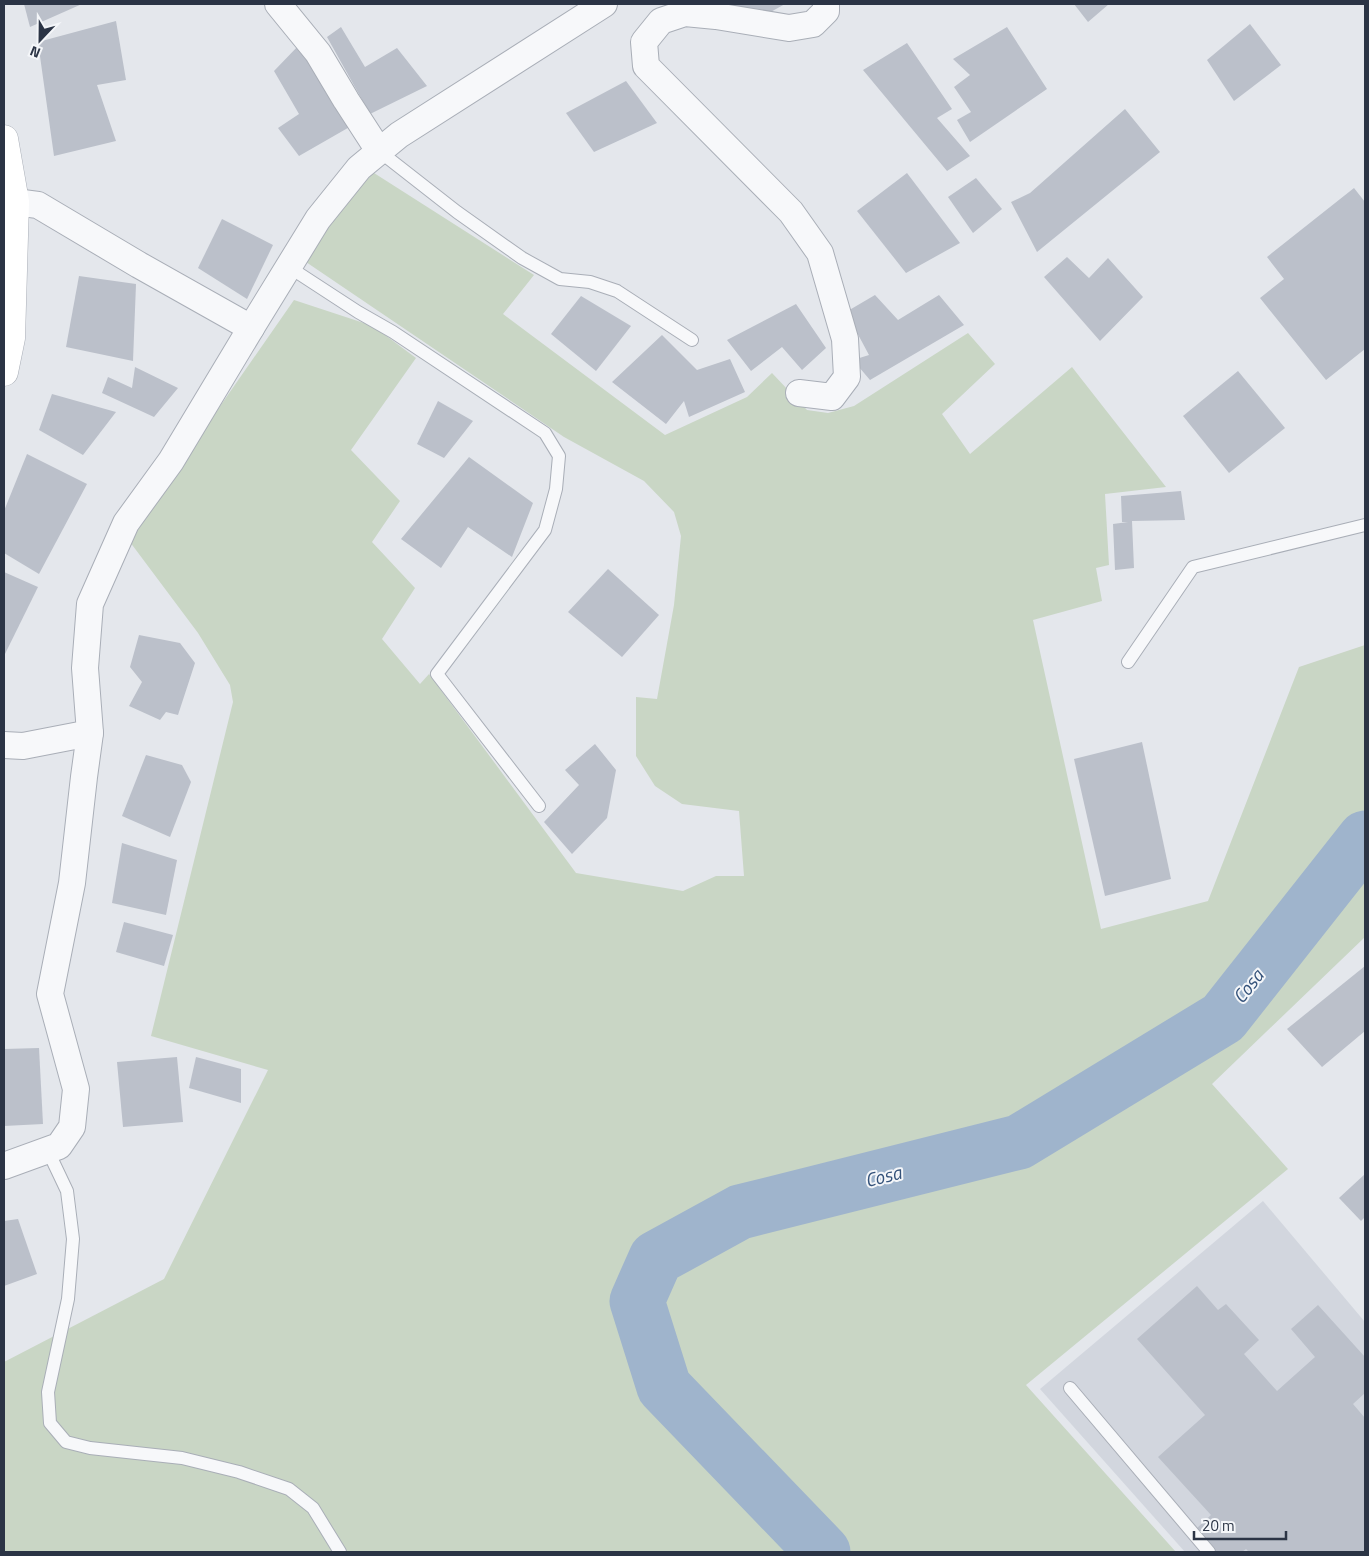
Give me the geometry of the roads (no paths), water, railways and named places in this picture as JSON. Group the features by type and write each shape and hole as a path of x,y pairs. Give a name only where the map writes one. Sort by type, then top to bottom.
{"main road":[{"path":"4,139 15,202 10,338 4,372"}],"street":[{"path":"278,4 318,52 379,151"},
{"path":"4,1166 59,1146 72,1127 76,1089 50,994 72,883 90,733 85,668 90,604 126,523 171,461 318,219 359,168 398,135 604,4"},
{"path":"799,393 832,397 847,377 846,339 820,253 791,212 646,66 644,42 661,21 686,14 716,16 789,28 813,24 826,11 826,4"},
{"path":"15,202 38,205 251,328"},
{"path":"4,745 23,746 90,733"}],"lane":[{"path":"379,151 457,212 522,258 560,279 590,282 617,291 692,340"},
{"path":"289,267 358,312 393,332 545,433 559,456 556,489 545,530 437,674 539,806"},
{"path":"1128,662 1193,567 1365,525"},
{"path":"48,1151 67,1191 73,1239 68,1299 48,1392 50,1423 66,1442 90,1448 182,1458 239,1472 289,1489 313,1508 340,1552"},
{"path":"1070,1388 1209,1552"}],"waterway":[{"name":"Cosa","path":"823,1552 664,1387 637,1301 656,1258 740,1212 1019,1142 1223,1018 1365,838"}]}
